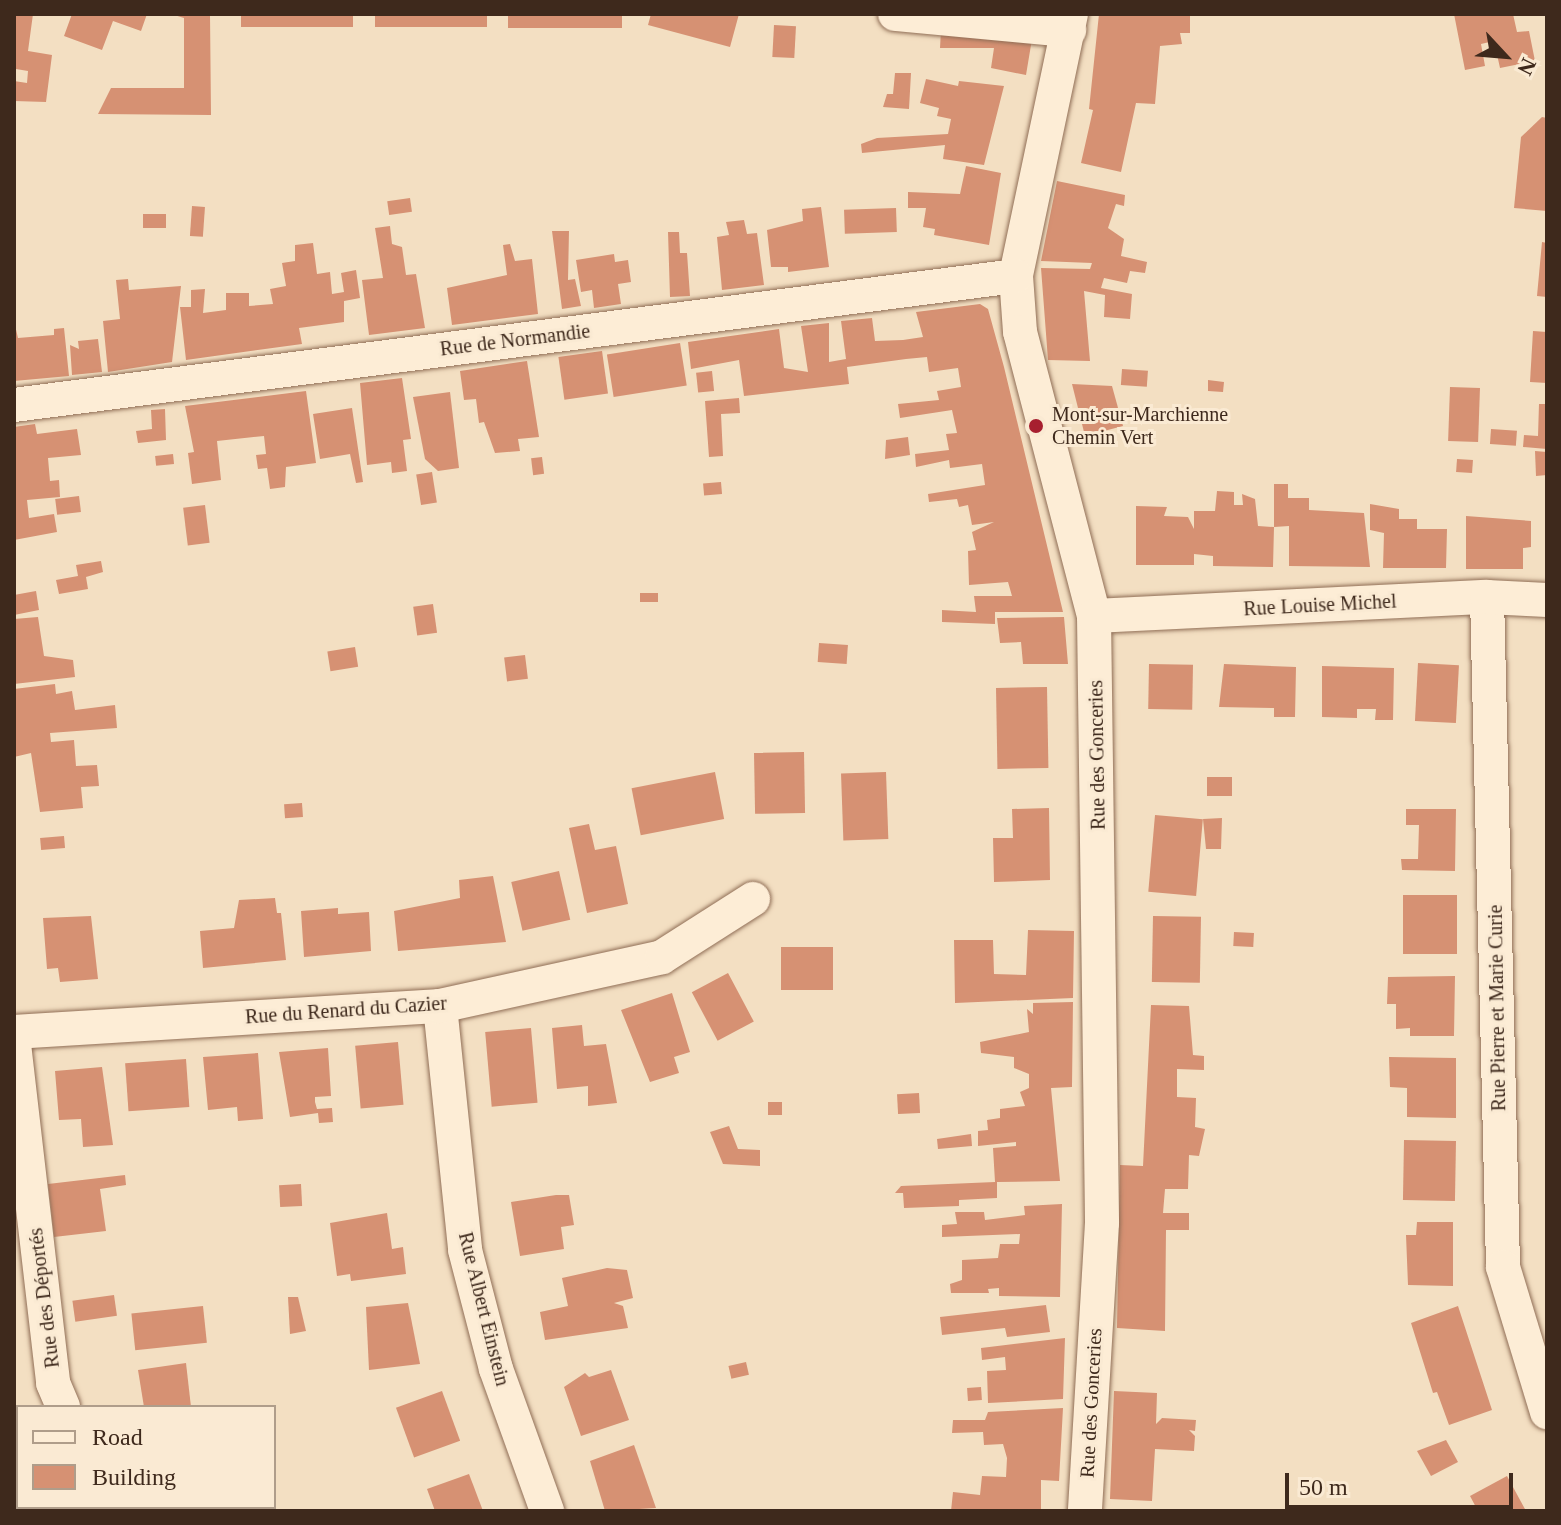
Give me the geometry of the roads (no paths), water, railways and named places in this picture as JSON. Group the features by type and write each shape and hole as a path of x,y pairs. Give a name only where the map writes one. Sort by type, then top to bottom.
{"street":[{"path":"895,14 1070,22"},
{"name":"Rue des Gonceries","path":"1070,22 1016,276 1020,332 1094,616 1102,1223 1085,1511"},
{"name":"Rue de Normandie","path":"14,405 1016,276"},
{"name":"Rue Louise Michel","path":"1094,616 1487,597 1547,600"},
{"name":"Rue Pierre et Marie Curie","path":"1487,597 1503,1267 1547,1412"},
{"name":"Rue du Renard du Cazier","path":"14,1032 440,1006 662,957 753,899"},
{"name":"Rue Albert Einstein","path":"440,1006 465,1250 496,1369 547,1511"},
{"name":"Rue des Déportés","path":"14,1044 53,1383 62,1405"}],"place":[{"name":"Mont-sur-Marchienne Chemin Vert","path":"1036,426"}]}
